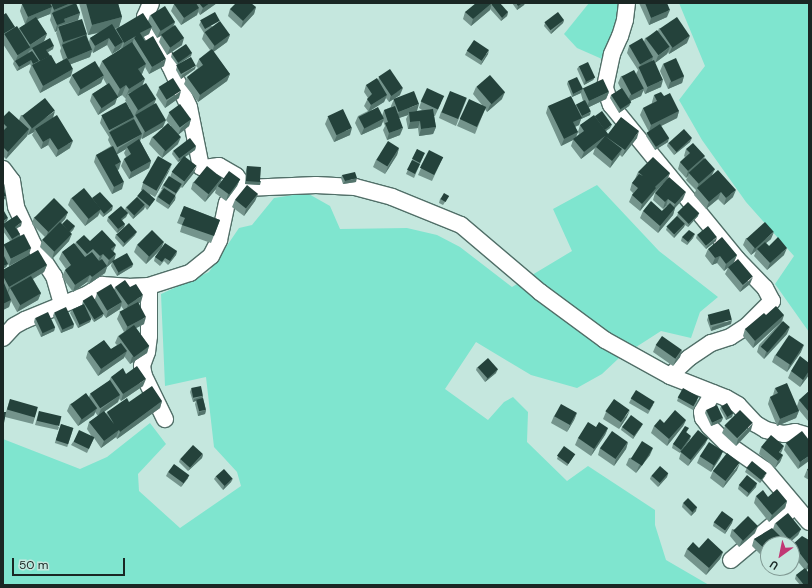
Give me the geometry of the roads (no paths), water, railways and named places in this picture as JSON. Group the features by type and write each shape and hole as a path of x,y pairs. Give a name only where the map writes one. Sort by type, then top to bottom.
{"street":[{"path":"151,3 145,17 145,23 170,66 189,107 201,166 204,168 219,166 236,176 245,188"},
{"path":"627,3 625,20 612,54 605,88 611,105 737,259 765,288 772,301 747,326 730,337 711,343 689,358 670,376"},
{"path":"3,169 12,181 16,207 30,238 54,276 62,304"},
{"path":"3,338 14,326 88,294 102,285 128,287 149,286 190,273 211,256 219,240 227,203 237,192 245,188 316,185 355,187 392,197 460,225 576,319 612,344 670,376 713,393 738,405 756,424 766,430 784,434 796,432 809,436"},
{"path":"149,286 150,336 147,352 142,366 144,376 165,419"},
{"path":"713,393 703,407 703,418 726,443 765,470 794,507 809,522"},
{"path":"730,560 794,507"}]}
